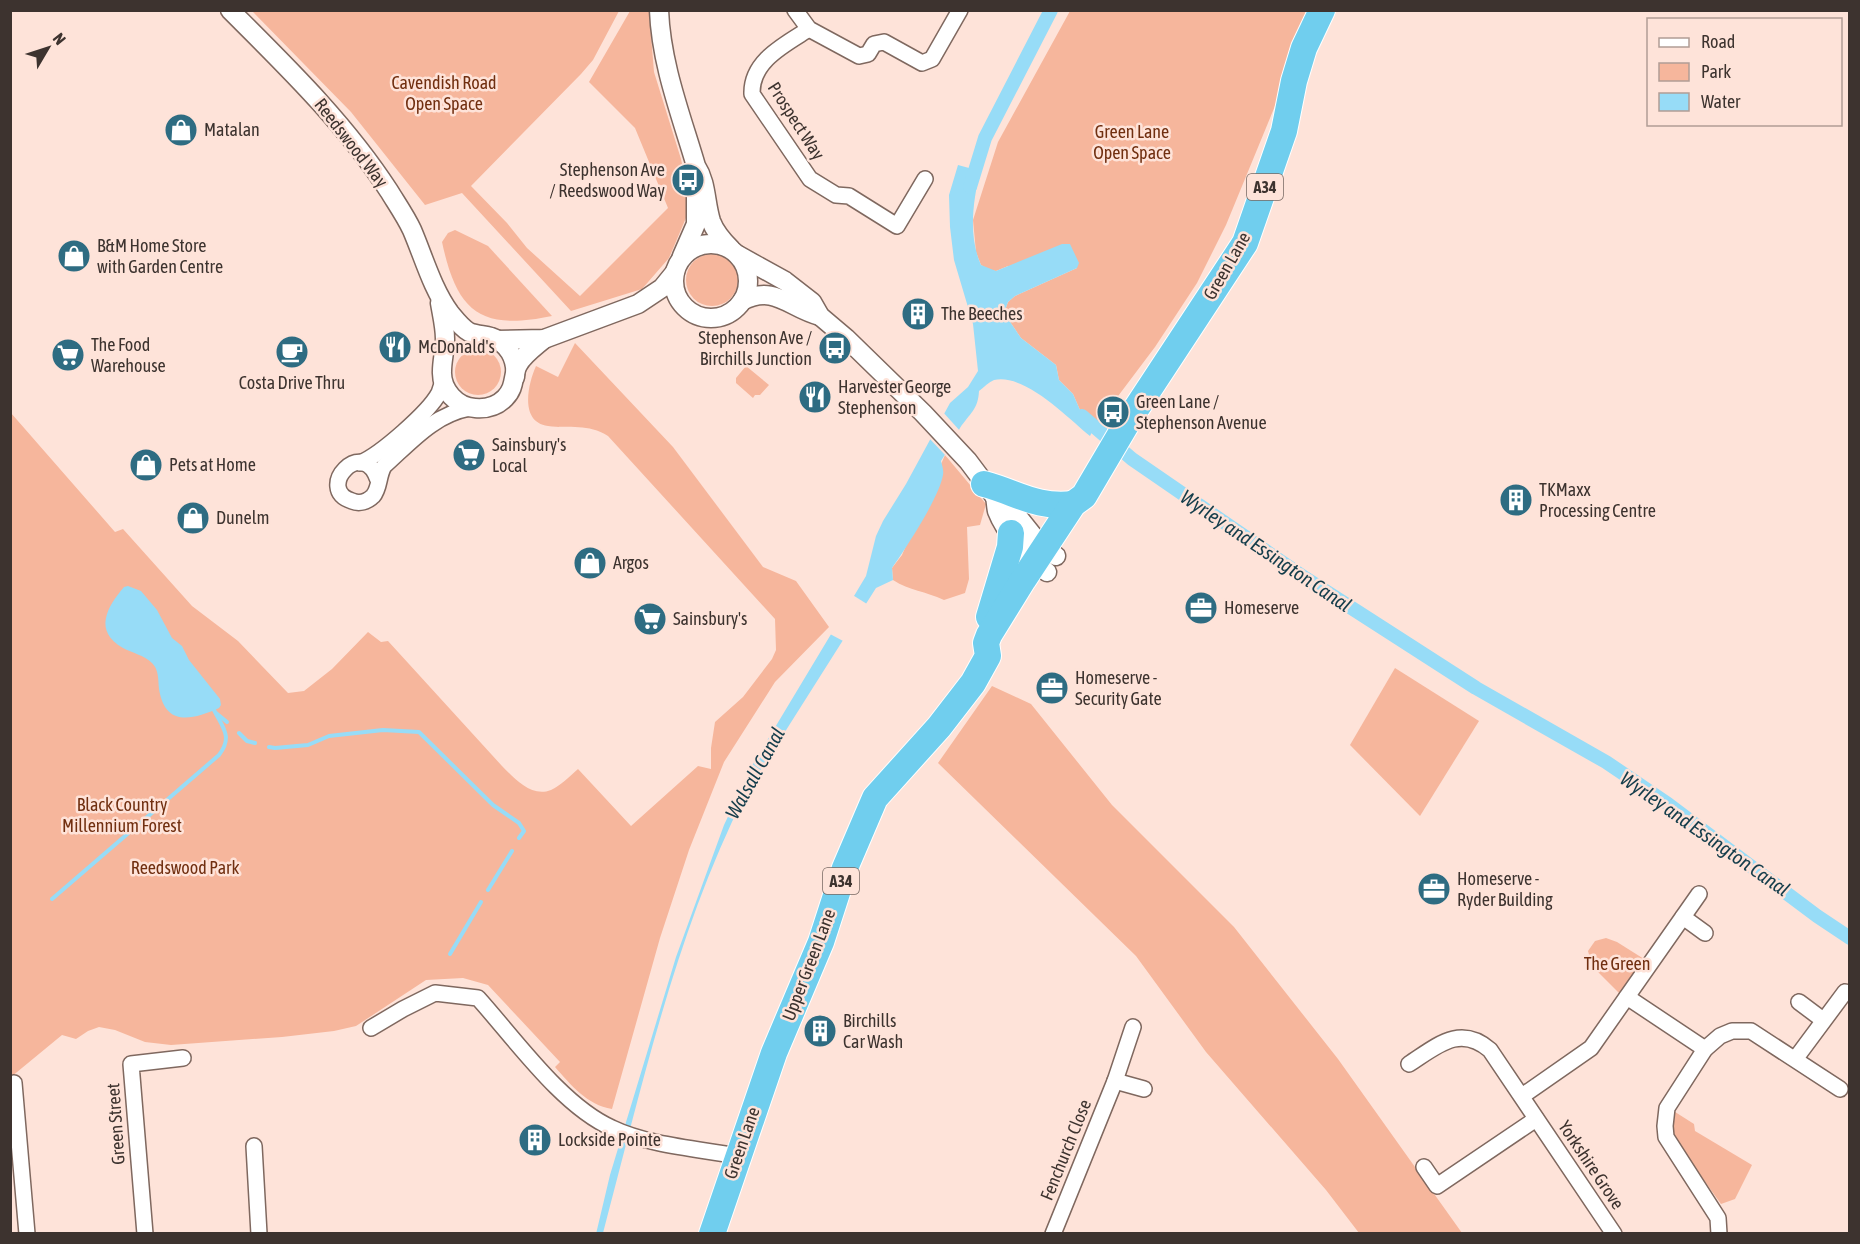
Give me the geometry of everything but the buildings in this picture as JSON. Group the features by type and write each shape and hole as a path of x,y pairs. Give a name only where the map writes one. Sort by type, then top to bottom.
{"highway":[{"name":"Green Lane","path":"1078,500 1245,243 1284,131 1294,81 1304,48 1322,10"},
{"path":"990,490 1005,490 1032,502 1062,505 1078,500"},
{"name":"A34","path":"988,645 1045,560 1078,500"},
{"path":"988,645 987,625 1010,547 1011,533"},
{"name":"Upper Green Lane","path":"774,1053 821,942 845,868 875,798 939,727 973,683 988,645"},
{"name":"Green Lane","path":"712,1233 774,1053"}],"street":[{"name":"Reedswood Way","path":"230,10 310,91 357,145 411,227 440,298 461,326 469,332 489,337 510,351 514,360 515,377"},
{"path":"659,10 667,67 696,166 703,177 711,221 745,266 748,277 747,289 734,310 723,316 711,318 699,316 688,310 680,301 675,290 677,267 696,224 694,179 696,166"},
{"path":"795,10 809,28 859,56 867,54 874,44 884,42 922,63 932,59 960,10"},
{"name":"Prospect Way","path":"809,28 764,60 751,81 751,88 752,94 810,179 836,195 849,196 897,225 925,179"},
{"path":"677,267 686,254 696,247 707,244 720,245 802,293 812,302 820,316 846,338 923,413 964,456 990,490 1007,503 1045,560"},
{"name":"Reedswood Way","path":"444,358 451,347 471,335 521,341 550,337 638,304 662,288 677,267"},
{"path":"742,300 753,295 771,294 806,313 820,316"},
{"name":"Reedswood Way","path":"440,298 445,338 443,379"},
{"name":"Reedswood Way","path":"638,304 668,305 688,310"},
{"name":"Reedswood Way","path":"470,408 482,409 494,406 504,399 510,391 518,365 550,337"},
{"path":"443,379 449,394 458,403 470,408"},
{"path":"443,379 438,394 428,407 381,451 371,459 347,466 342,470 338,483 342,495 353,502 366,501 375,493 384,466 430,424 454,412 470,408"},
{"path":"360,463 372,468 378,480"},
{"path":"990,490 997,511 1011,533 1045,560"},
{"path":"1522,1096 1591,1048 1699,894"},
{"path":"1683,917 1705,933"},
{"path":"1796,1058 1845,992"},
{"path":"371,1028 435,993 478,998 552,1082 593,1119 638,1138 737,1156"},
{"path":"1627,998 1705,1049"},
{"path":"1799,1002 1823,1020"},
{"name":"Fenchurch Close","path":"1053,1233 1115,1080 1133,1027"},
{"path":"1719,1233 1718,1218 1666,1137 1665,1126 1668,1108 1705,1049 1720,1036 1732,1031 1751,1031 1796,1058 1840,1089"},
{"name":"Yorkshire Grove","path":"1409,1064 1445,1041 1471,1038 1481,1042 1490,1050 1614,1233"},
{"name":"Green Street","path":"145,1233 131,1064 183,1058"},
{"path":"1115,1080 1144,1089"},
{"path":"14,1083 27,1233"},
{"name":"Yorkshire Grove","path":"1424,1167 1437,1186 1536,1119"},
{"path":"254,1146 259,1233"}],"green space":[{"name":"Cavendish Road Open Space","path":"252,11 619,11 593,60 471,186 507,223 527,248 580,296 668,208 635,128 589,82 630,11 649,11 654,72 681,159 691,206 669,258 642,289 571,311 462,193 425,205 351,112"},
{"name":"Green Lane Open Space","path":"1070,11 1314,11 1226,225 1197,283 1155,347 1094,428 1080,410 1073,394 1059,380 1056,365 1021,338 1004,313 1008,302 1015,296 1077,268 1008,266 996,271 990,270 981,265 976,252 973,220 998,142"},
{"path":"455,230 488,246 552,316 507,321 490,318 476,311 464,300 448,266 442,242 448,233"},
{"path":"712,254 722,256 730,262 736,270 738,280 736,290 730,298 722,304 712,306 702,304 694,298 688,290 686,280 688,270 694,262 702,256"},
{"name":"Black Country Millennium Forest","path":"575,343 673,447 763,567 796,581 829,627 775,682 724,762 689,850 660,938 612,1109 587,1099 573,1087 555,1067 560,1062 488,985 463,978 426,980 356,1026 334,1031 171,1045 145,1042 115,1030 99,1027 76,1039 62,1035 11,1077 11,413 115,532 123,529 192,606 238,641 288,693 304,691 332,669 368,632 381,642 388,641 502,766 524,786 537,791 551,790 578,769 631,826 698,766 711,769 715,722 743,697 772,659 776,650 775,619 608,436 593,429 548,426 539,423 533,417 528,401 530,382 536,366 558,377"},
{"path":"478,349 494,356 501,372 494,388 478,395 462,388 455,372 462,356"},
{"path":"746,366 769,385 760,395 755,395 753,398 736,383 736,378"},
{"path":"945,455 986,504 980,525 967,527 969,579 965,593 944,600 893,580 892,568 902,555"},
{"path":"1395,668 1479,721 1420,816 1350,745"},
{"path":"992,686 1031,704 1112,805 1234,927 1338,1059 1462,1233 1359,1233 1326,1190 1206,1052 1136,956 938,763"},
{"name":"The Green","path":"1606,938 1617,942 1644,959 1619,993 1592,966 1588,951 1595,941"},
{"path":"1672,1110 1694,1124 1695,1131 1752,1165 1735,1199 1721,1204 1673,1137"}],"water":[{"name":"Walsall Canal","path":"958,165 980,171 975,195 973,231 981,265 996,271 1062,244 1070,244 1079,263 1077,268 1015,296 1008,302 1004,313 1021,338 1056,365 1059,380 1073,394 1080,410 1094,428 1090,436 1045,399 1019,383 994,380 979,391 975,407 941,461 943,475 935,496 921,523 892,568 893,580 876,588 745,795 721,847 699,901 663,1010 603,1233 596,1234 610,1175 676,957 724,825 753,764 866,576 876,536 883,521 950,403 968,387 978,371 973,324 954,260 950,227 949,195"},
{"path":"128,586 141,591 157,610 172,638 182,646 189,660 220,699 219,708 190,717 174,715 167,710 162,701 158,675 152,663 123,648 108,634 106,619 108,611 124,587"}],"pier":[{"path":"942,411 961,432 947,457 928,437"},
{"path":"851,594 867,604 845,642 830,634"}],"waterway":[{"name":"Wyrley and Essington Canal","path":"970,187 985,138 1051,10"},
{"name":"Wyrley and Essington Canal","path":"1082,416 1132,459 1305,578 1476,688 1606,762 1668,804 1817,916 1850,938"},
{"path":"52,899 219,755 226,738 214,710"},
{"path":"216,713 227,722"},
{"path":"269,747 308,745 329,736 383,730 419,732 493,805 519,823 524,831 519,838"},
{"path":"239,733 247,741 255,743"},
{"path":"488,890 512,851"},
{"path":"450,954 481,902"}],"place":[{"name":"Matalan","path":"181,130"},
{"name":"Stephenson Ave / Reedswood Way","path":"688,180"},
{"name":"B&M Home Store with Garden Centre","path":"74,256"},
{"name":"The Beeches","path":"918,314"},
{"name":"McDonald's","path":"395,347"},
{"name":"Stephenson Ave / Birchills Junction","path":"835,348"},
{"name":"Costa Drive Thru","path":"292,352"},
{"name":"The Food Warehouse","path":"68,355"},
{"name":"Harvester George Stephenson","path":"815,397"},
{"name":"Green Lane / Stephenson Avenue","path":"1113,412"},
{"name":"Sainsbury's Local","path":"469,455"},
{"name":"Pets at Home","path":"146,465"},
{"name":"TKMaxx Processing Centre","path":"1516,500"},
{"name":"Dunelm","path":"193,518"},
{"name":"Argos","path":"590,563"},
{"name":"Homeserve","path":"1201,608"},
{"name":"Sainsbury's","path":"650,619"},
{"name":"Homeserve - Security Gate","path":"1052,688"},
{"name":"Homeserve - Ryder Building","path":"1434,889"},
{"name":"Birchills Car Wash","path":"820,1031"},
{"name":"Lockside Pointe","path":"535,1140"}],"park label":[{"name":"Reedswood Park","path":"185,868"}]}
